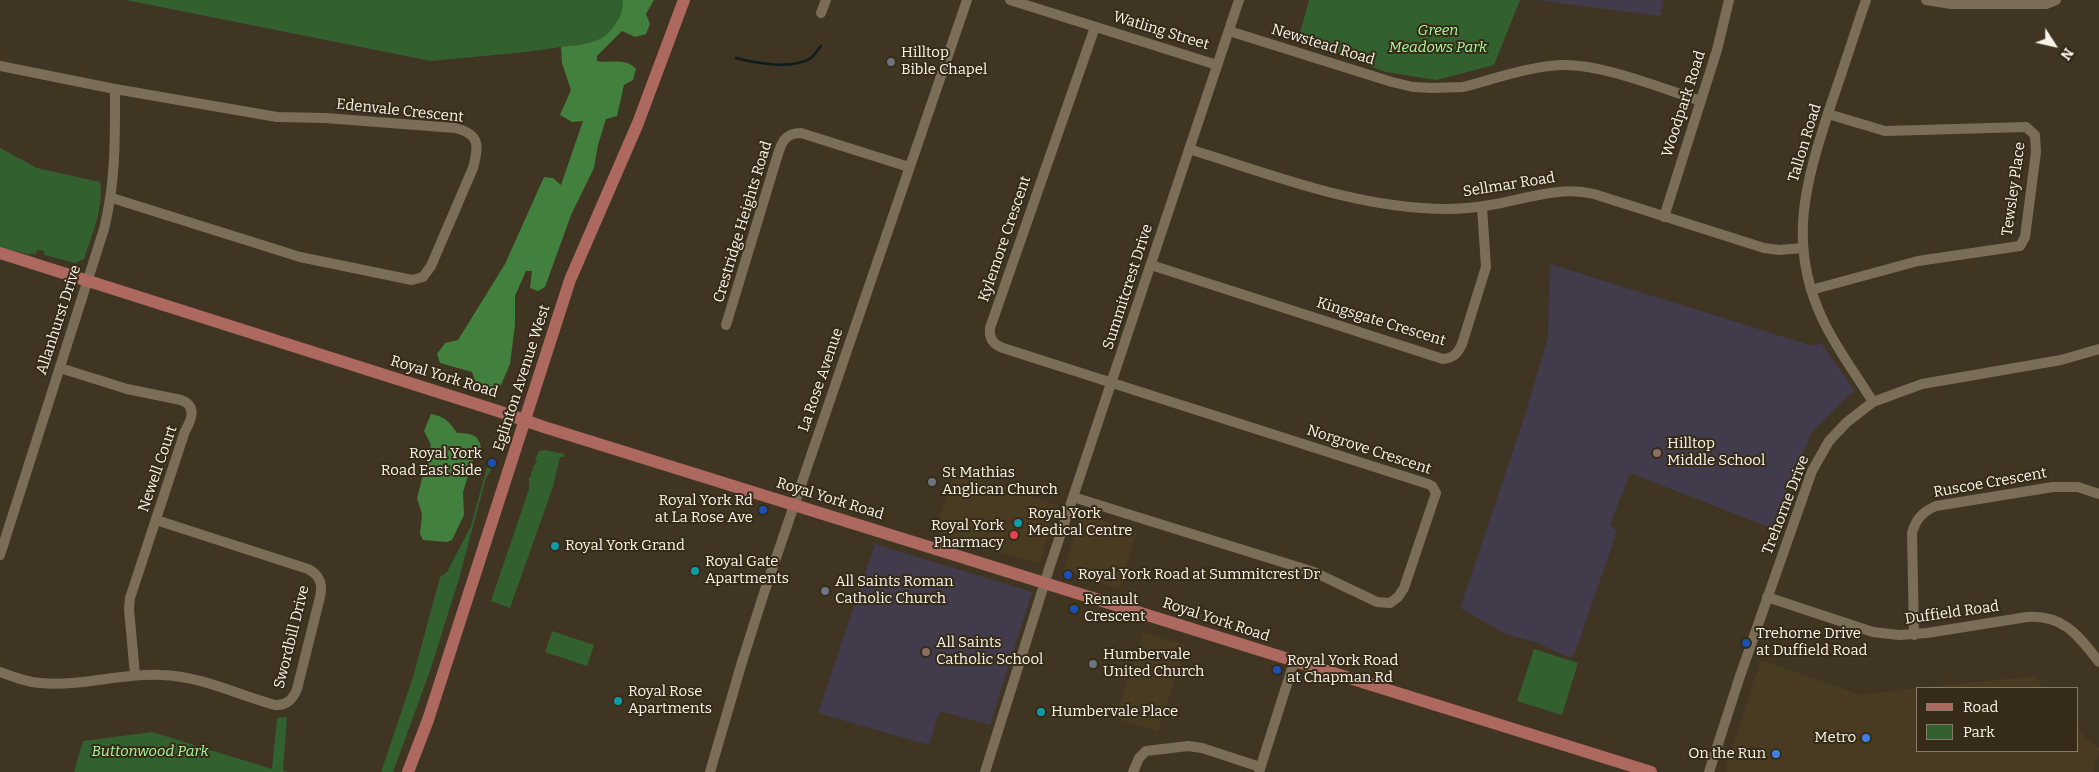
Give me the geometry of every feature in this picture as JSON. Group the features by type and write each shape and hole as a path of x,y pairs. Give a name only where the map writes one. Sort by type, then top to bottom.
{"main road":[{"name":"Eglinton Avenue West","path":"408,772 428,720 570,280 638,123 684,0"},
{"name":"Royal York Road","path":"0,253 524,420 1651,772"}],"street":[{"path":"822,13 826,0"},
{"name":"La Rose Avenue","path":"710,772 744,654 967,0"},
{"name":"Watling Street","path":"1010,0 1217,65"},
{"name":"Summitcrest Drive","path":"1044,583 1239,0"},
{"name":"Woodpark Road","path":"1664,216 1717,50 1729,0"},
{"name":"Tallon Road","path":"1866,0 1806,187 1803,248 1811,290 1822,318 1873,402"},
{"path":"1926,0 1951,4 2046,4 2056,0"},
{"name":"Kylemore Crescent","path":"1095,27 990,328 990,335 992,342 1002,348 1112,383"},
{"name":"Newstead Road","path":"1229,31 1413,87 1463,87 1544,66 1562,65 1602,70 1701,100"},
{"name":"Edenvale Crescent","path":"0,66 115,89 277,117 325,118 455,128 475,138 477,151 473,168 431,266 423,277 412,280 300,257 112,198"},
{"name":"Allanhurst Drive","path":"0,555 88,281 112,198 115,89"},
{"name":"Tewsley Place","path":"1811,290 1918,260 2020,246 2025,237 2036,152 2035,135 2026,127 1885,131 1828,114"},
{"name":"Crestridge Heights Road","path":"726,325 778,154 784,139 788,135 801,133 909,167"},
{"name":"Sellmar Road","path":"1189,149 1357,199 1418,208 1482,207 1556,192 1577,191 1594,194 1764,248 1779,250 1803,248"},
{"name":"Kingsgate Crescent","path":"1151,264 1443,359 1449,359 1458,352 1462,344 1486,267 1482,207"},
{"name":"Trehorne Drive","path":"1709,772 1767,597 1812,471 1828,441 1847,422 1873,402 1922,384 2061,360 2099,349"},
{"name":"Newell Court","path":"60,368 127,389 181,400 189,405 192,416 185,431 130,598 129,609 135,675"},
{"name":"Norgrove Crescent","path":"1073,497 1314,572 1371,599 1384,603 1394,600 1402,593 1435,498 1435,489 1428,484 1112,383"},
{"name":"Ruscoe Crescent","path":"1914,635 1912,533 1914,523 1920,515 1936,506 2053,487 2078,487 2099,494"},
{"name":"Swordbill Drive","path":"0,672 29,682 47,684 135,675 179,677 280,705 285,704 294,696 321,590 319,578 315,572 156,520"},
{"path":"985,772 1044,583"},
{"name":"Duffield Road","path":"1767,597 1873,632 1914,635 2040,616 2056,620 2068,627 2080,638 2099,662"},
{"path":"1133,772 1139,758 1146,751 1188,746 1202,748 1259,769 1294,662"}],"shaded area":[{"path":"1536,0 1663,0 1660,16"},
{"name":"Hilltop Middle School","path":"1550,264 1813,346 1821,343 1855,391 1812,432 1789,484 1773,529 1630,473 1610,525 1617,531 1576,650 1570,658 1535,642 1506,634 1460,608 1522,424 1548,338"},
{"path":"954,473 1058,505 1039,564 935,532"},
{"path":"1081,514 1137,531 1119,589 1064,570"},
{"name":"All Saints Catholic School","path":"875,544 1032,592 990,725 940,711 929,745 818,713"},
{"path":"1143,632 1186,645 1158,732 1115,718"},
{"path":"1761,660 1861,695 1916,688 1916,752 2079,752 2079,730 2086,739 2099,748 2092,772 1727,772 1726,766"},
{"path":"2034,676 2043,687 1928,687"}],"green space":[{"path":"126,0 623,0 623,12 609,35 596,42 526,52 431,61"},
{"path":"623,0 654,0 646,14 650,24 646,34 635,37 622,31 597,56 597,61 622,62 632,65 636,69 633,80 624,85 617,116 606,119 598,145 594,168 571,215 545,287 538,291 530,288 532,271 526,271 515,296 515,325 510,364 501,385 489,388 475,381 472,372 440,363 437,354 445,343 458,340 505,264 544,177 553,178 561,185 583,121 572,122 560,115 571,90 562,63 561,47 583,44 603,37 618,19 622,10"},
{"name":"Green Meadows Park","path":"1309,0 1520,0 1494,65 1436,80 1386,72 1298,40"},
{"path":"0,148 37,168 100,182 99,211 84,259 75,263 44,255 44,251 37,250 36,254 31,253 31,255 0,247"},
{"path":"431,414 446,420 457,433 470,434 476,437 479,440 481,449 474,457 463,492 464,515 452,540 447,542 423,540 420,534 422,514 417,498 431,445 424,431"},
{"path":"545,450 565,454 564,457 560,457 553,487 510,608 491,601 529,489 529,477 531,477 531,472 534,470 532,469 537,461 535,460 539,451"},
{"path":"487,467 492,469 486,478 458,582 430,671 393,772 381,772 413,677 440,577 447,572 471,526"},
{"path":"552,631 594,645 587,666 545,652"},
{"path":"1534,649 1578,663 1562,715 1517,701"},
{"name":"Buttonwood Park","path":"287,717 283,770 288,772 74,772 83,741 152,732 272,769 277,718"}],"waterway":[{"path":"736,58 753,62 794,64 811,58 821,46"}],"place":[{"name":"Hilltop Bible Chapel","path":"891,62"},
{"name":"Hilltop Middle School","path":"1657,453"},
{"name":"Royal York Road East Side","path":"492,463"},
{"name":"St Mathias Anglican Church","path":"932,482"},
{"name":"Royal York Rd at La Rose Ave","path":"763,510"},
{"name":"Royal York Medical Centre","path":"1018,523"},
{"name":"Royal York Pharmacy","path":"1014,535"},
{"name":"Royal York Grand","path":"555,546"},
{"name":"Royal Gate Apartments","path":"695,571"},
{"name":"Royal York Road at Summitcrest Dr","path":"1068,575"},
{"name":"All Saints Roman Catholic Church","path":"825,591"},
{"name":"Renault Crescent","path":"1074,609"},
{"name":"Trehorne Drive at Duffield Road","path":"1746,643"},
{"name":"All Saints Catholic School","path":"926,652"},
{"name":"Humbervale United Church","path":"1093,664"},
{"name":"Royal York Road at Chapman Rd","path":"1277,670"},
{"name":"Royal Rose Apartments","path":"618,701"},
{"name":"Humbervale Place","path":"1041,712"},
{"name":"Metro","path":"1866,738"},
{"name":"On the Run","path":"1776,754"}]}
